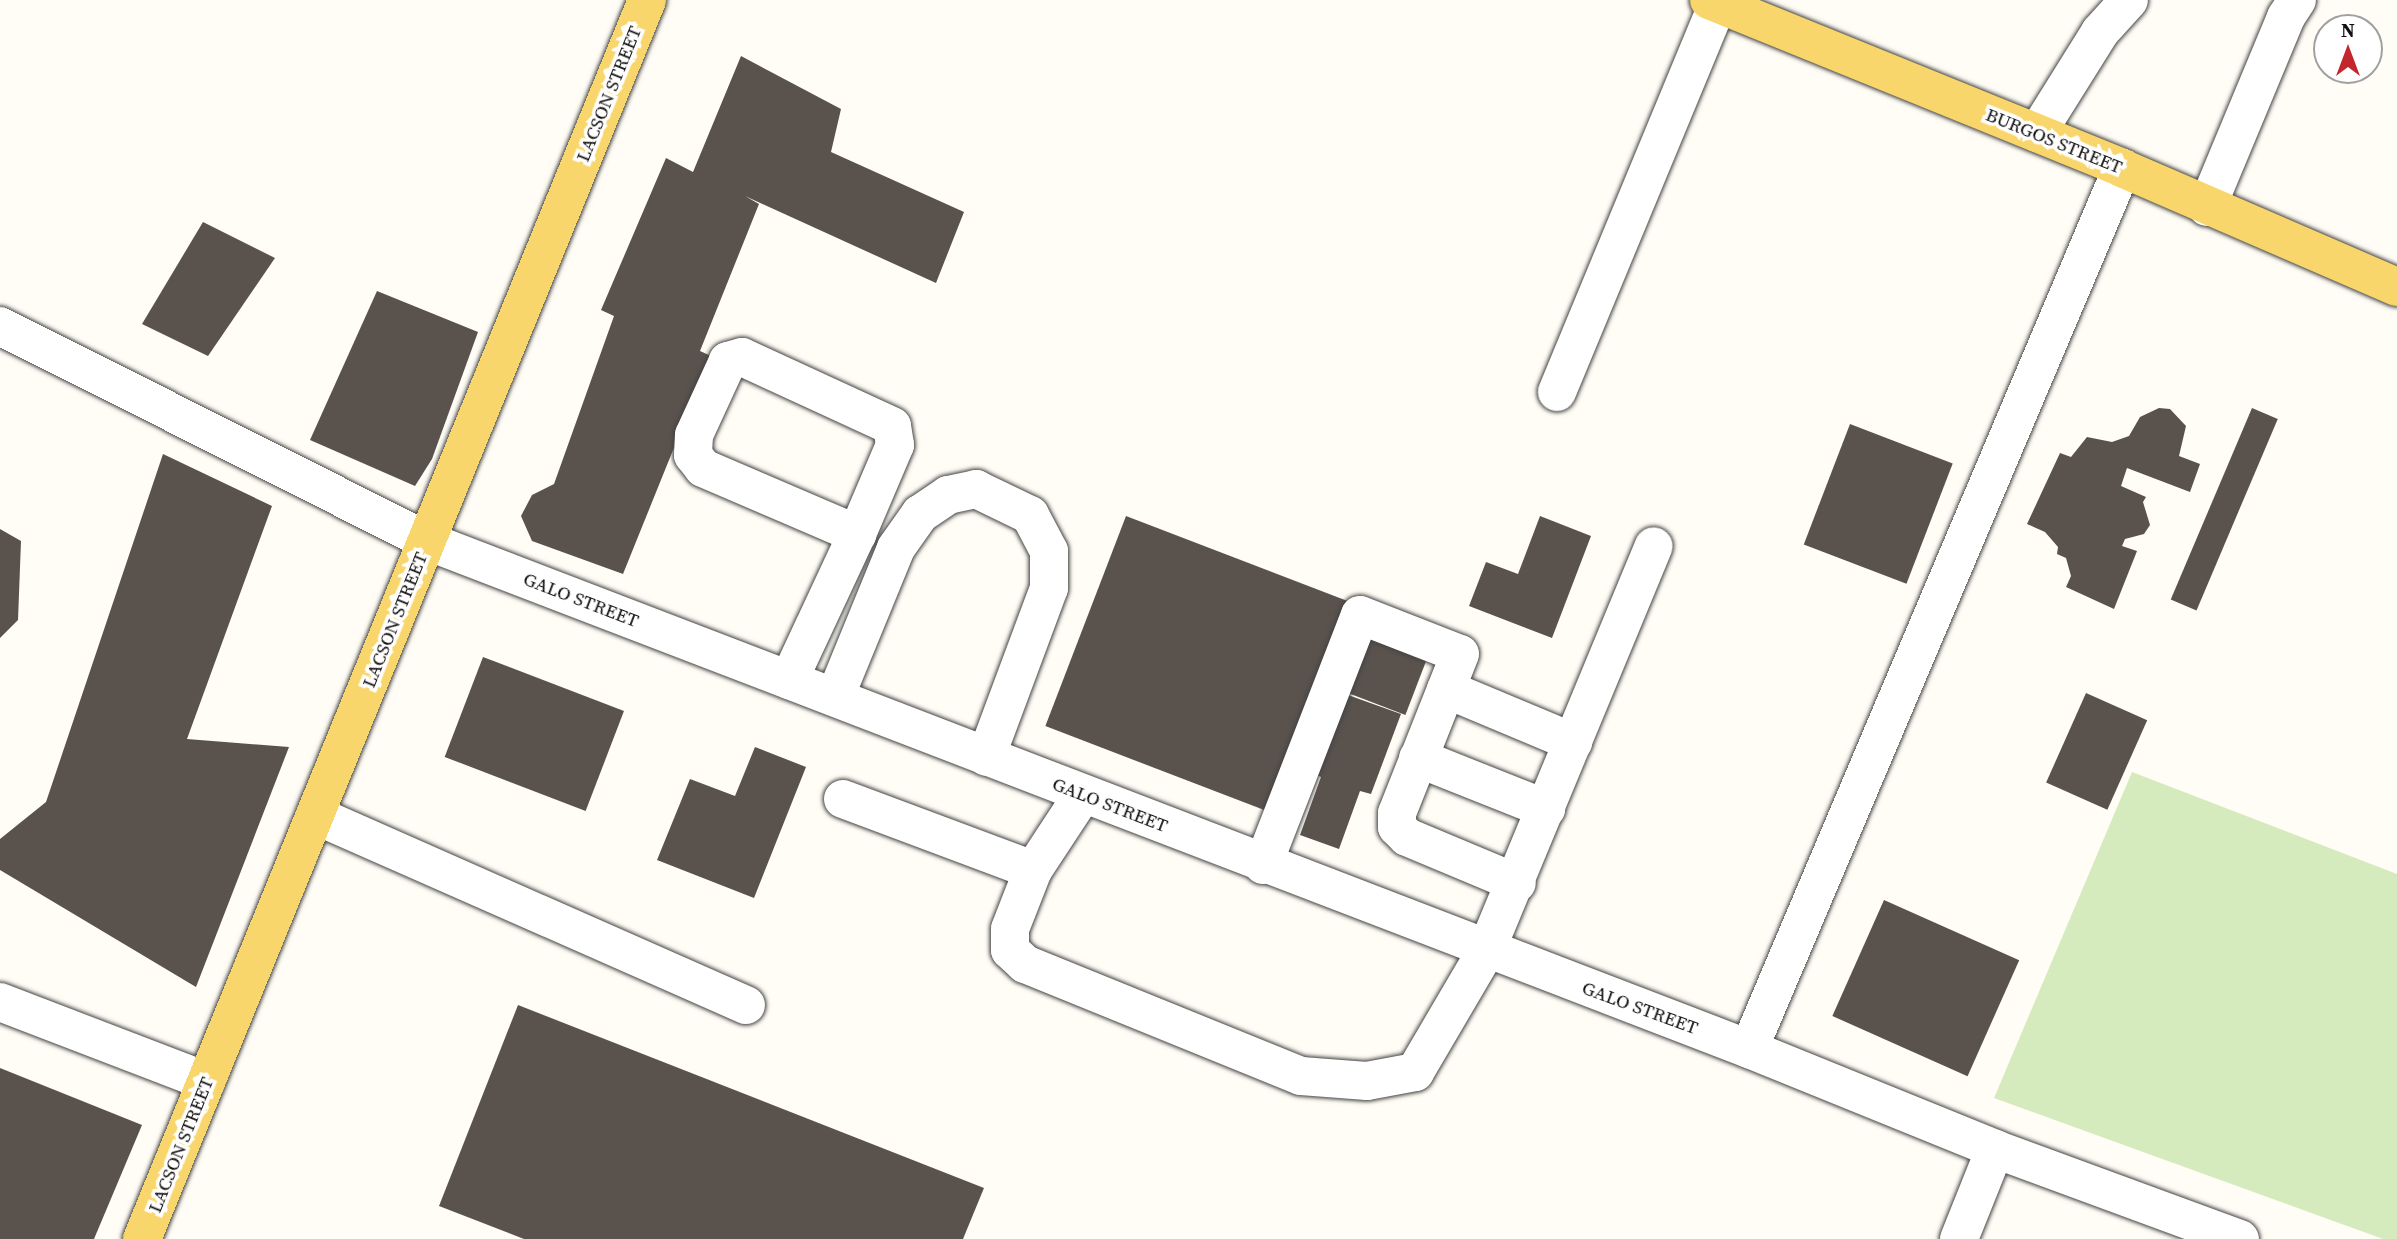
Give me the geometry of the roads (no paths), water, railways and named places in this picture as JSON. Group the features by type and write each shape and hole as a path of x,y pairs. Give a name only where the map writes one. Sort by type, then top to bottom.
{"main road":[{"name":"LACSON STREET","path":"142,1239 647,0"},
{"name":"BURGOS STREET","path":"1713,2 2122,168 2397,287"}],"street":[{"path":"2036,133 2100,32 2129,0"},
{"path":"2207,207 2286,18 2297,0"},
{"path":"1556,393 1713,2"},
{"path":"1749,1049 2122,168"},
{"name":"GALO STREET","path":"0,326 427,541 1486,951 1749,1049 1995,1149 2240,1239"},
{"path":"789,680 857,534 895,444 892,426 742,357 728,361 694,435 694,455 703,468 857,534"},
{"path":"835,697 897,548 920,514 948,495 976,489 1030,515 1049,551 1049,588 986,757"},
{"path":"1083,794 1033,870 1010,929 1010,950 1025,964 1301,1076 1367,1081 1415,1072 1486,951 1517,883 1654,546"},
{"path":"1263,865 1360,615 1460,653 1396,813 1396,827 1407,837 1517,883"},
{"path":"1446,689 1573,742"},
{"path":"1418,758 1546,808"},
{"path":"843,799 1033,870"},
{"path":"315,815 746,1005"},
{"path":"0,1002 206,1081"},
{"path":"1959,1239 1995,1149"}]}
